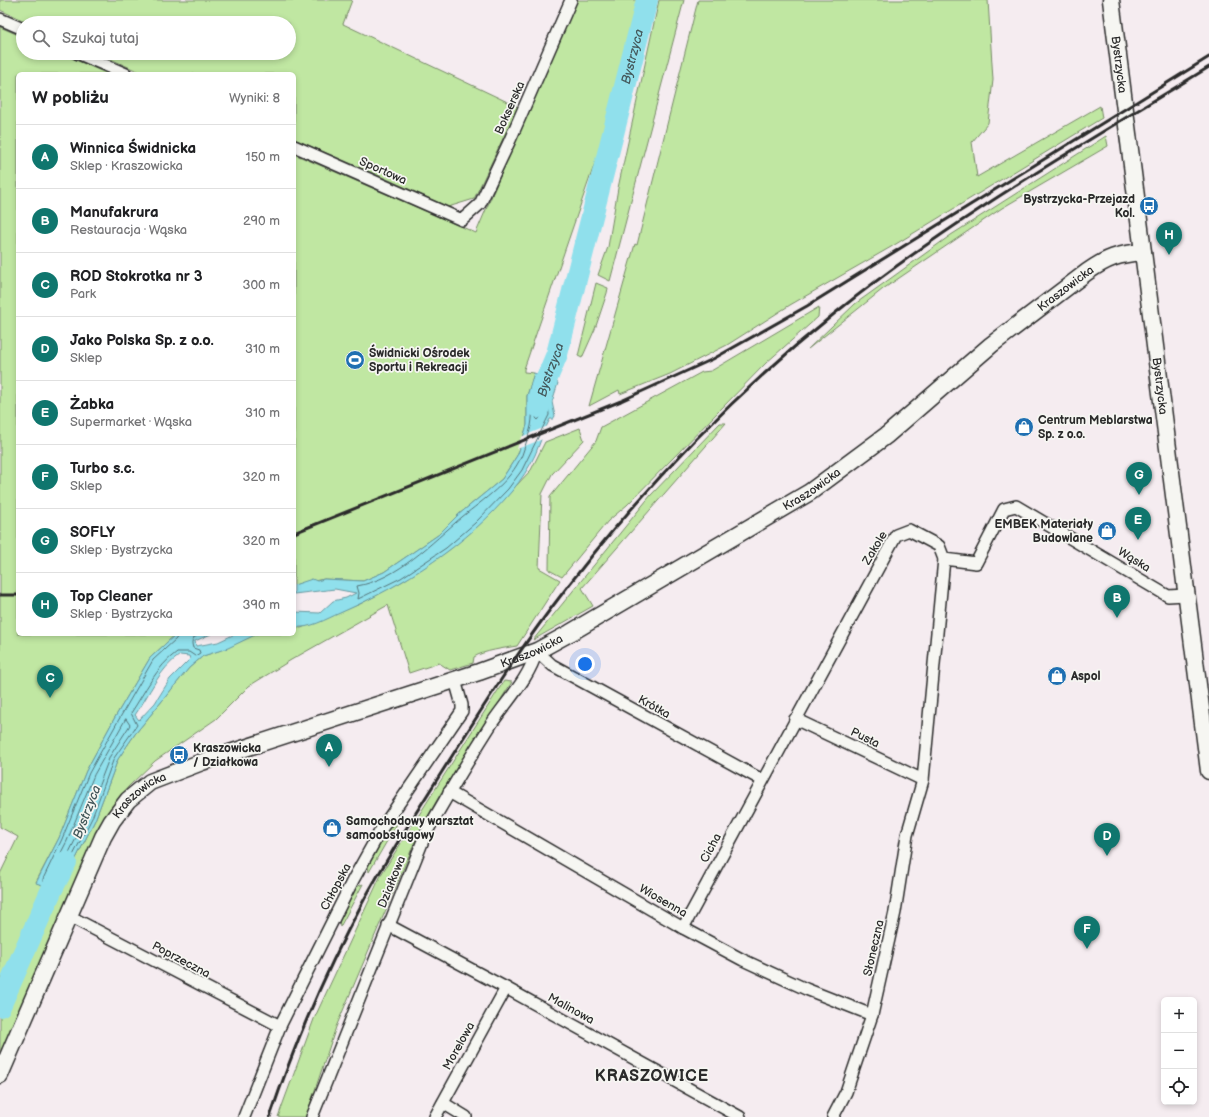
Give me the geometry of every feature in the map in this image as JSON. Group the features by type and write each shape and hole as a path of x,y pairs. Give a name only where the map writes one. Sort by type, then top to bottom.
{"street":[{"name":"Bokserska","path":"462,220 480,204 510,140 571,0"},
{"name":"Bystrzycka","path":"1111,0 1209,771"},
{"path":"0,19 16,26"},
{"path":"93,60 121,72"},
{"name":"Sportowa","path":"296,147 462,220"},
{"name":"Kraszowicka","path":"0,1075 112,821 128,800 150,782 202,762 455,680 537,651 810,492 887,435 991,345 1075,281 1103,261 1120,254 1143,252"},
{"name":"Wąska","path":"944,559 976,563 1004,509 1016,506 1168,596 1186,595"},
{"name":"Zakole","path":"762,780 896,535 909,530 939,546 944,559"},
{"path":"923,780 944,559"},
{"name":"Krótka","path":"537,651 552,665 762,780"},
{"name":"Działkowa","path":"312,1117 426,834 449,792 508,700 523,683 532,666 537,651"},
{"name":"Chłopska","path":"244,1117 280,1026 350,887 382,828 462,711 462,704 455,680"},
{"name":"Pusta","path":"795,719 923,780"},
{"name":"Cicha","path":"683,928 762,780"},
{"name":"Słoneczna","path":"833,1117 846,1092 872,1015 895,912 907,836 923,780"},
{"name":"Wiosenna","path":"449,792 683,928 743,960 806,989 872,1015"},
{"name":"Poprzeczna","path":"69,916 280,1026"},
{"name":"Malinowa","path":"388,926 506,988 740,1117"},
{"name":"Morelowa","path":"435,1117 506,988"},
{"path":"443,1103 466,1117"}],"green space":[{"path":"0,0 352,0 343,24 518,107 474,199 448,207 296,140 296,72 140,72 113,60 296,60 296,16 16,17 0,10"},
{"path":"575,0 637,0 600,148 524,369 524,372 534,373 527,396 527,425 518,454 502,479 458,515 438,535 384,572 363,581 324,579 296,585 296,155 476,233"},
{"path":"659,0 684,0 610,281 598,275 608,247 618,188"},
{"path":"698,0 988,0 993,80 988,123 972,142 977,177 1100,106 1102,118 891,247 790,305 727,345 670,374 620,394 619,390 589,406 635,244 637,245"},
{"path":"0,27 16,34 16,60 76,60 103,72 16,72 16,636 174,636 150,658 114,719 86,771 59,838 36,882 60,891 95,820 118,759 135,734 189,668 203,656 252,636 296,636 296,627 301,628 360,604 403,581 449,550 478,526 531,470 545,442 580,428 584,440 552,474 542,494 539,568 560,580 517,646 483,653 474,657 473,663 450,670 439,663 409,673 388,605 291,660 249,686 216,719 155,761 128,787 110,809 0,1057 0,874 18,837 0,827"},
{"path":"1106,136 1108,146 1002,208 883,289 808,349 855,304 951,235"},
{"path":"596,283 608,288 595,329 582,358 578,356"},
{"path":"819,307 818,317 766,363 627,505 608,521 562,577 549,570 550,497 596,441 601,427 702,372 711,371"},
{"path":"720,423 726,423 582,588 593,606 533,640 651,495"},
{"path":"504,681 512,682 441,793 419,832 336,1027 306,1117 278,1117 314,1019 382,873"},
{"path":"397,824 369,872 368,866 391,825"},
{"path":"363,884 340,927 339,920 356,887"}],"water":[{"path":"534,373 558,383 552,402 555,416 553,419 550,419 535,455 525,474 494,511 455,546 433,562 388,590 324,621 312,625 296,627 296,612 320,613 333,601 346,598 356,593 335,589 296,594 296,584 312,579 317,581 324,579 363,581 384,572 438,535 458,515 502,479 518,454 527,425 527,396"},
{"path":"174,636 206,636 195,641 196,646 218,642 231,636 253,636 228,648 203,656 189,668 135,734 118,759 95,820 60,891 36,883 59,838 86,771 114,719 150,658","holes":["180,655 189,656 190,659 170,679 155,703 139,720 135,715 160,675 172,661"]}],"pier":[{"path":"548,426 543,439 517,449 521,437"}],"waterway":[{"name":"Bystrzyca","path":"539,407 547,378 557,354 647,0"},
{"name":"Bystrzyca","path":"0,1006 52,889 66,862"}],"railway":[{"path":"296,532 621,401 713,359 807,306 1209,57"},
{"path":"270,1117 301,1033 325,978 351,924 396,844 487,701 536,629 580,570 647,491 718,417 756,381 794,347 878,280 970,215 1017,184 1209,67"},
{"path":"0,595 16,595"}],"place":[{"name":"Bystrzycka-Przejazd Kol.","path":"1149,206"},
{"name":"Top Cleaner","path":"1169,255"},
{"name":"Świdnicki Ośrodek Sportu i Rekreacji","path":"355,360"},
{"name":"Centrum Meblarstwa Sp. z o.o.","path":"1024,427"},
{"name":"SOFLY","path":"1139,495"},
{"name":"EMBEK Materiały Budowlane","path":"1107,531"},
{"name":"Żabka","path":"1138,540"},
{"name":"Manufakrura","path":"1117,618"},
{"name":"Aspol","path":"1057,676"},
{"name":"ROD Stokrotka nr 3","path":"50,698"},
{"name":"Kraszowicka / Działkowa","path":"179,755"},
{"name":"Winnica Świdnicka","path":"329,767"},
{"name":"Samochodowy warsztat samoobsługowy","path":"332,828"},
{"name":"Jako Polska Sp. z o.o.","path":"1107,856"},
{"name":"Turbo s.c.","path":"1087,949"}],"district":[{"name":"KRASZOWICE","path":"652,1076"}]}
